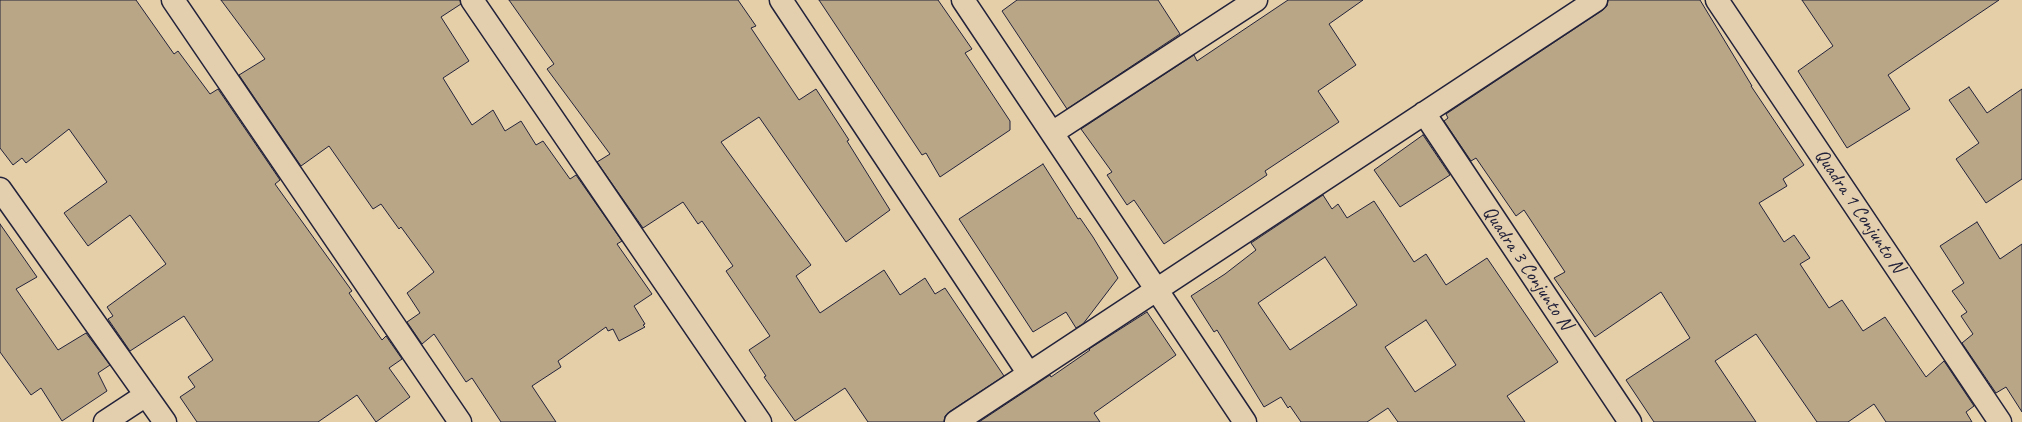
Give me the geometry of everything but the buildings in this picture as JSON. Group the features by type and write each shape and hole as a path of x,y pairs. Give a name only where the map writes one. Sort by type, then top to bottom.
{"street":[{"path":"173,0 460,422"},
{"path":"472,0 760,422"},
{"path":"781,0 1029,374"},
{"path":"963,0 1245,422"},
{"path":"1052,133 1256,0"},
{"path":"956,422 1596,0"},
{"name":"Quadra 1 Conjunto N","path":"1717,0 2000,422"},
{"name":"Quadra 3 Conjunto N","path":"1424,114 1630,422"},
{"path":"0,189 165,422"},
{"path":"105,422 146,395"}]}
